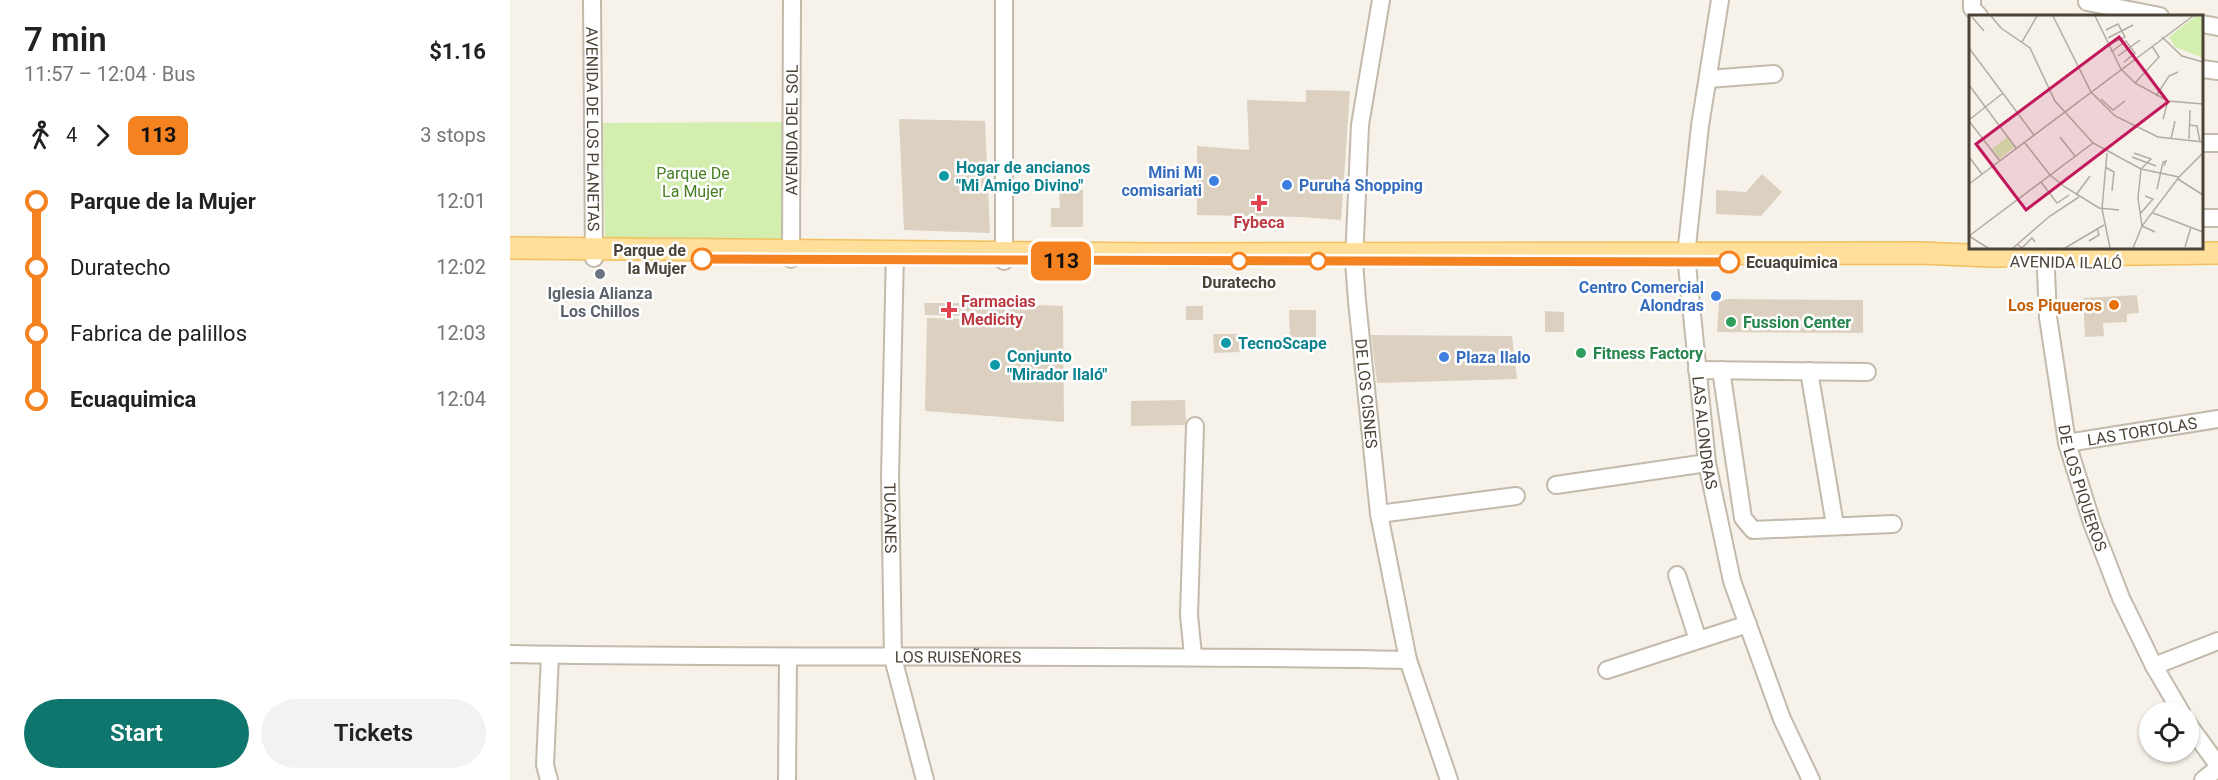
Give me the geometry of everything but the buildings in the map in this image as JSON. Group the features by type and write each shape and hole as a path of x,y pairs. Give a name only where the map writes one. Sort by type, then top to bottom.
{"main road":[{"name":"AVENIDA ILALÓ","path":"510,248 593,253 1004,257 1686,258 2218,253"},
{"name":"AVENIDA ILALÓ","path":"510,258 593,253"},
{"name":"AVENIDA ILALÓ","path":"2045,255 2218,263"}],"street":[{"name":"AVENIDA DE LOS PLANETAS","path":"592,0 593,253"},
{"name":"AVENIDA DEL SOL","path":"791,256 792,0"},
{"path":"1004,0 1004,257"},
{"name":"DE LOS CISNES","path":"1381,0 1360,125 1355,257 1379,514 1408,660 1449,780"},
{"name":"LAS ALONDRAS","path":"1720,0 1686,258 1707,463 1732,581 1782,719 1811,780"},
{"path":"1972,0 1972,8 1978,15"},
{"path":"2086,6 2153,15"},
{"path":"2203,24 2218,27"},
{"path":"2203,69 2218,71"},
{"path":"1708,79 1774,74"},
{"name":"DE LOS PIQUEROS","path":"2045,255 2051,338 2067,443 2092,523 2121,598 2154,666 2175,702"},
{"name":"TUCANES","path":"895,256 890,477 893,658 925,780"},
{"path":"1697,370 1867,372"},
{"path":"1721,370 1743,518 1747,525 1753,530 1893,524"},
{"path":"1809,371 1835,525"},
{"name":"LAS TORTOLAS","path":"2067,443 2218,419"},
{"path":"1193,655 1189,615 1194,426"},
{"path":"1556,485 1707,463"},
{"path":"1379,514 1516,496"},
{"path":"1677,575 1698,640"},
{"path":"1607,670 1748,624"},
{"path":"2154,666 2218,641"},
{"name":"LOS RUISEÑORES","path":"510,654 788,658 1193,655 1408,660"},
{"path":"549,780 545,765 550,655"},
{"path":"787,780 788,658"},
{"path":"2199,739 2218,766 2203,780"}],"green space":[{"name":"Parque De La Mujer","path":"782,122 784,242 605,243 603,123"}],"bus line":[{"name":"113","path":"702,259 924,262 1520,260 1729,262"}],"place":[{"name":"Hogar de ancianos \"Mi Amigo Divino\"","path":"944,176"},
{"name":"Mini Mi comisariati","path":"1214,181"},
{"name":"Puruhá Shopping","path":"1287,185"},
{"name":"Fybeca","path":"1259,203"},
{"name":"Parque de la Mujer","path":"702,259"},
{"name":"Duratecho","path":"1239,261"},
{"name":"Ecuaquimica","path":"1729,262"},
{"name":"Iglesia Alianza Los Chillos","path":"600,274"},
{"name":"Centro Comercial Alondras","path":"1716,296"},
{"name":"Los Piqueros","path":"2114,305"},
{"name":"Farmacias Medicity","path":"949,310"},
{"name":"Fussion Center","path":"1731,322"},
{"name":"TecnoScape","path":"1226,343"},
{"name":"Fitness Factory","path":"1581,353"},
{"name":"Plaza Ilalo","path":"1444,357"},
{"name":"Conjunto \"Mirador Ilaló\"","path":"995,365"}]}
